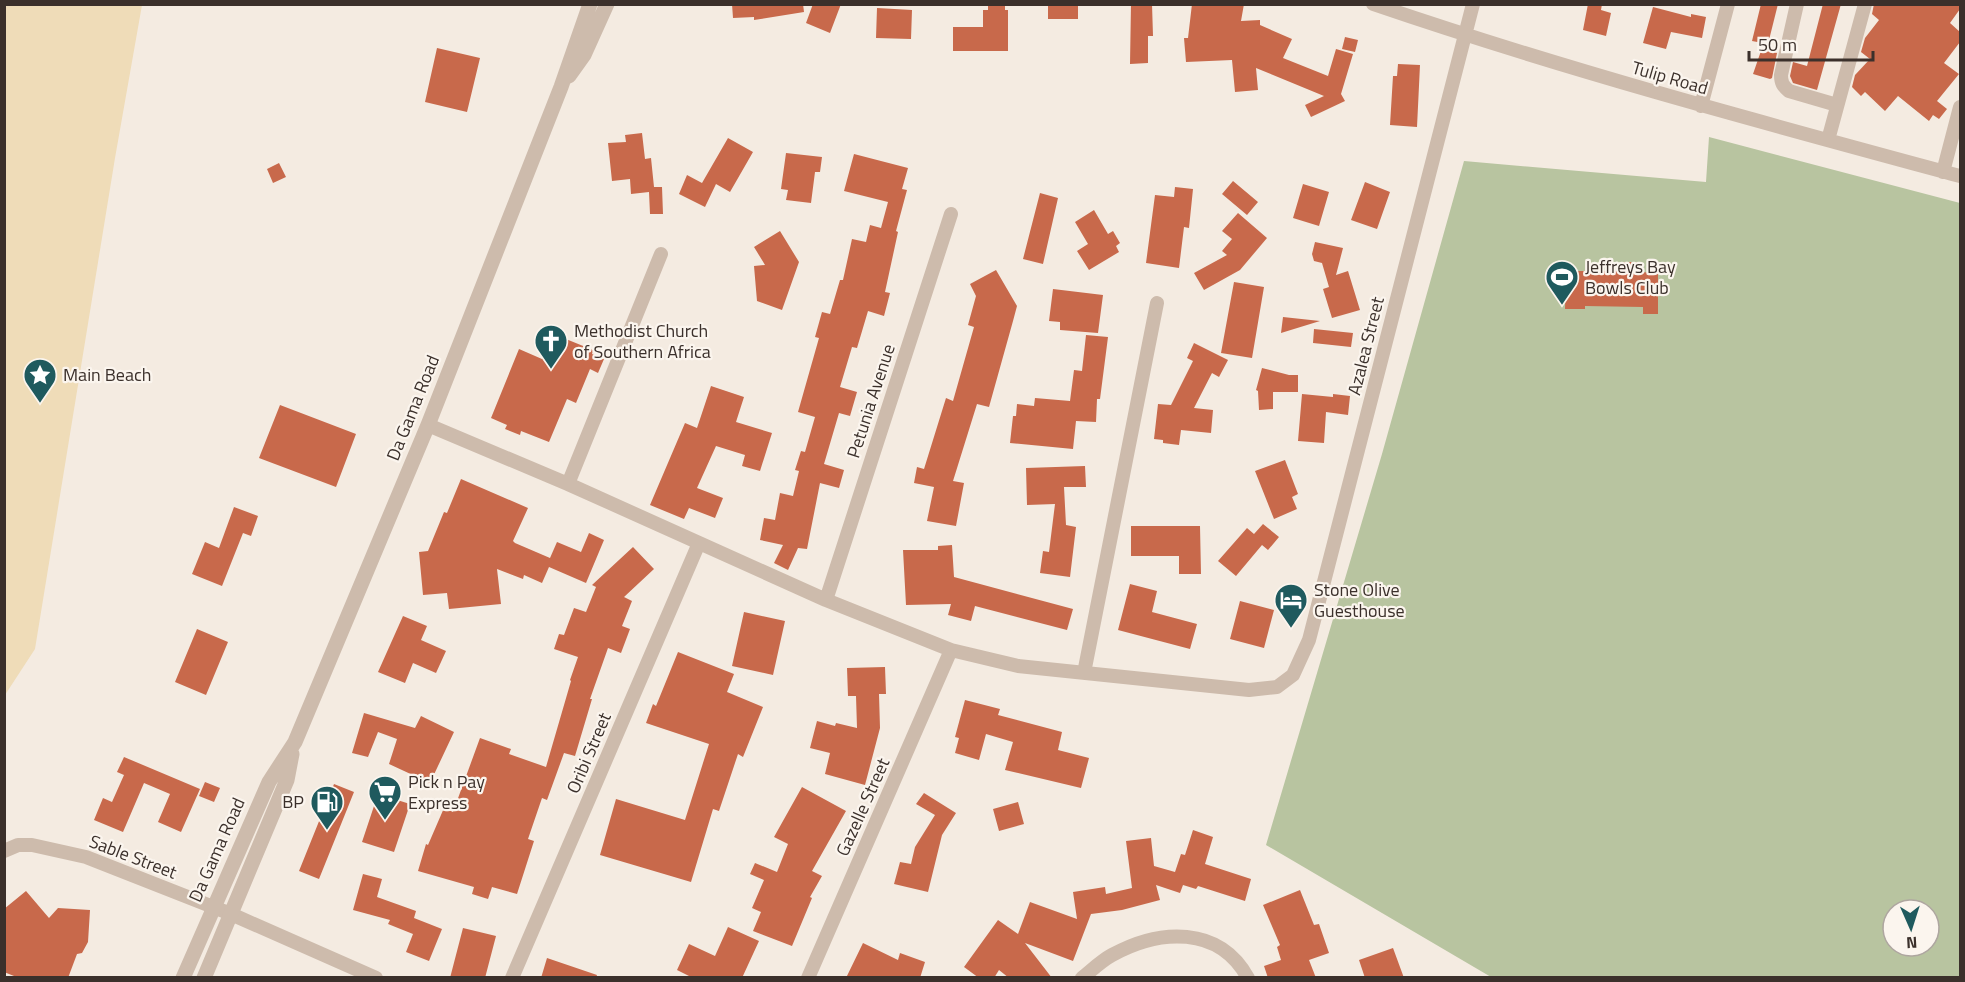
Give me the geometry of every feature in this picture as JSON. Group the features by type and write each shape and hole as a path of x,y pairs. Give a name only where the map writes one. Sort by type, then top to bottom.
{"street":[{"name":"Da Gama Road","path":"183,978 269,782 295,742 428,425 561,87 590,4"},
{"name":"Da Gama Road","path":"561,87 584,56 608,4"},
{"name":"Tulip Road","path":"1373,4 1464,35 1701,106 1960,176"},
{"name":"Azalea Street","path":"1084,673 1249,690 1277,687 1293,675 1309,640 1473,4"},
{"path":"1701,106 1728,4"},
{"path":"1797,4 1780,75 1781,81 1789,91 1837,105"},
{"path":"1828,140 1865,4"},
{"path":"1943,172 1960,107"},
{"name":"Petunia Avenue","path":"826,600 951,214"},
{"path":"568,484 662,254"},
{"path":"428,425 568,484 826,600 951,650 1018,666 1084,673 1158,303"},
{"name":"Oribi Street","path":"512,978 699,543"},
{"name":"Gazelle Street","path":"808,978 951,650"},
{"name":"Da Gama Road","path":"204,978 287,780 295,742"},
{"name":"Sable Street","path":"5,851 18,845 32,845 86,856 231,914 376,978"},
{"path":"1082,978 1112,956 1144,942 1176,936 1201,939 1222,947 1244,969 1248,978"}],"green space":[{"path":"1709,137 1960,203 1960,977 1491,977 1266,845 1382,454 1464,161 1706,182"}],"sand":[{"name":"Main Beach","path":"5,4 142,5 35,649 5,695"}],"building":[{"path":"732,4 803,4 804,12 754,20 754,17 733,18"},
{"path":"813,4 841,4 830,33 806,23"},
{"path":"988,4 1005,4 1005,10 1008,10 1008,51 953,51 953,27 983,27 983,10 988,10"},
{"path":"1048,4 1078,4 1078,19 1048,19"},
{"path":"1131,4 1152,4 1153,36 1148,36 1148,63 1130,64"},
{"path":"1192,4 1244,4 1241,21 1260,20 1260,25 1292,39 1283,58 1328,76 1336,49 1353,54 1341,94 1345,101 1311,117 1305,105 1324,96 1256,68 1258,90 1235,92 1232,60 1186,62 1184,38 1188,38"},
{"path":"1588,4 1602,4 1601,10 1611,13 1606,36 1583,30"},
{"path":"1761,4 1778,4 1768,44 1752,41"},
{"path":"1823,4 1841,4 1817,90 1793,83 1790,76 1793,62 1807,66"},
{"path":"1874,4 1960,4 1960,9 1950,23 1960,32 1960,42 1944,63 1959,74 1937,101 1947,109 1939,119 1933,115 1929,121 1898,96 1885,111 1865,92 1861,96 1852,87 1855,75 1870,59 1861,52 1865,38 1879,20 1872,14"},
{"path":"1653,7 1691,17 1691,14 1706,17 1702,38 1671,32 1666,49 1643,43"},
{"path":"877,8 912,10 911,39 876,38"},
{"path":"1345,37 1358,40 1355,52 1342,49"},
{"path":"437,48 480,58 467,112 425,102"},
{"path":"1762,48 1777,53 1770,79 1753,74"},
{"path":"1398,64 1420,65 1417,127 1390,125 1393,76 1397,76"},
{"path":"642,133 645,159 651,158 654,187 662,187 663,214 650,214 649,192 631,194 630,179 612,181 608,143 626,142 625,135"},
{"path":"728,138 753,152 730,192 716,184 705,207 679,194 687,175 702,183"},
{"path":"786,153 822,157 820,172 815,172 811,203 786,200 788,190 781,189"},
{"path":"854,154 908,168 902,189 907,190 896,231 898,232 885,292 890,293 884,316 868,311 857,348 852,347 840,387 857,392 850,416 839,413 824,464 844,470 839,488 820,483 807,549 798,548 788,570 774,563 783,545 760,540 764,518 775,520 780,493 793,496 799,471 795,470 801,451 805,452 815,417 798,412 819,338 815,337 822,312 830,314 840,280 843,280 852,239 866,242 870,225 881,228 888,202 844,191"},
{"path":"279,163 286,177 273,183 267,169"},
{"path":"1233,181 1258,202 1247,215 1222,194"},
{"path":"1365,182 1390,192 1377,229 1351,220"},
{"path":"1303,184 1329,192 1319,226 1293,218"},
{"path":"1175,187 1193,189 1189,228 1184,227 1179,268 1146,263 1155,195 1174,197"},
{"path":"1040,193 1058,198 1043,264 1023,259"},
{"path":"1094,210 1108,234 1113,231 1120,243 1116,246 1119,252 1089,270 1077,251 1088,244 1075,222"},
{"path":"1238,213 1267,238 1240,270 1204,290 1194,273 1227,255 1222,251 1232,239 1222,231"},
{"path":"780,231 799,262 782,310 757,301 754,266 765,265 754,247"},
{"path":"1315,242 1343,248 1336,275 1348,271 1360,310 1332,318 1323,289 1329,287 1322,263 1314,261 1312,254"},
{"path":"1623,262 1640,262 1640,272 1658,273 1658,314 1643,314 1643,307 1585,306 1585,309 1565,309 1566,271 1623,271"},
{"path":"996,270 1017,306 1013,321 989,407 977,404 953,481 964,483 956,526 927,521 934,487 914,483 917,467 924,469 946,398 953,401 974,327 968,325 976,296 970,284"},
{"path":"1234,282 1264,287 1252,358 1221,353"},
{"path":"1053,289 1103,295 1098,333 1060,330 1060,322 1049,321"},
{"path":"1283,317 1320,321 1281,333"},
{"path":"1314,329 1353,333 1351,347 1313,343"},
{"path":"1086,335 1108,337 1100,399 1097,399 1096,422 1076,421 1073,449 1010,443 1013,416 1016,416 1017,404 1034,406 1035,398 1070,401 1074,370 1082,371"},
{"path":"561,337 593,350 592,354 604,359 598,373 590,369 576,403 567,399 549,442 521,431 520,435 505,429 507,425 491,418 519,349 542,359 543,356 552,360"},
{"path":"1194,343 1228,360 1219,377 1212,373 1194,408 1213,410 1211,433 1181,430 1179,445 1163,443 1163,440 1154,439 1158,404 1171,405 1193,361 1187,358"},
{"path":"1262,368 1298,375 1298,392 1273,392 1273,409 1259,410 1258,391 1256,390"},
{"path":"711,386 744,397 736,422 772,433 760,471 742,466 745,455 716,446 697,488 723,498 715,518 689,508 684,519 650,505 685,423 697,428"},
{"path":"1302,394 1350,396 1348,415 1326,412 1324,443 1298,441"},
{"path":"280,405 356,434 336,487 259,458"},
{"path":"1285,460 1298,494 1292,497 1297,509 1274,519 1255,471"},
{"path":"1085,466 1086,487 1064,487 1066,525 1076,527 1070,577 1040,573 1043,551 1049,552 1055,504 1027,505 1026,468"},
{"path":"461,479 528,508 513,541 550,558 557,542 581,552 589,533 604,540 586,583 549,567 542,583 524,575 523,579 497,569 501,604 449,609 447,593 423,595 419,552 428,551"},
{"path":"234,507 258,516 251,536 243,533 222,586 192,574 205,542 219,548"},
{"path":"1263,524 1279,537 1268,550 1262,545 1236,576 1218,561 1247,528 1254,534"},
{"path":"1131,526 1200,526 1201,574 1179,574 1179,556 1131,556"},
{"path":"952,545 954,577 1073,609 1067,630 975,606 971,621 948,615 951,604 906,605 903,550 938,550 938,546"},
{"path":"633,547 654,569 624,597 632,601 622,626 630,629 621,653 608,648 590,699 592,699 575,756 564,753 547,800 542,798 528,839 534,841 517,894 492,887 488,899 472,894 474,887 418,871 426,844 428,845 444,808 453,812 480,738 511,749 509,754 546,767 578,657 554,649 559,634 564,635 574,608 586,612 596,587 592,585"},
{"path":"1130,584 1157,591 1152,612 1197,624 1190,649 1118,630"},
{"path":"1240,601 1274,610 1264,648 1230,639"},
{"path":"744,612 785,621 773,675 732,666"},
{"path":"403,616 427,626 421,640 446,651 436,673 413,663 405,683 378,672"},
{"path":"197,629 228,642 206,695 175,682"},
{"path":"678,652 734,674 727,692 763,707 743,757 738,754 719,811 713,809 691,882 600,855 616,799 685,820 709,744 646,723 653,704 656,706"},
{"path":"885,667 886,694 879,694 880,728 865,785 825,774 830,753 810,748 817,721 835,726 836,723 857,728 856,696 848,696 847,668"},
{"path":"965,700 1000,709 998,715 1062,732 1058,750 1089,758 1081,788 1005,770 1013,742 986,734 979,760 955,753 959,738 955,737"},
{"path":"364,713 415,728 421,716 454,732 430,783 389,764 397,739 378,732 368,757 352,753"},
{"path":"124,757 200,789 181,832 158,822 170,794 144,783 123,832 94,820 103,798 112,802 124,775 117,772"},
{"path":"205,782 220,788 214,802 199,796"},
{"path":"334,784 354,792 319,879 299,871"},
{"path":"802,787 846,811 812,871 822,876 810,897 812,898 792,946 753,931 761,912 752,908 764,880 750,874 755,863 777,872 788,844 774,837"},
{"path":"924,793 956,813 942,835 928,892 894,884 900,862 911,864 915,847 935,815 916,804"},
{"path":"378,794 410,804 394,852 362,842"},
{"path":"1018,802 1024,824 999,831 993,809"},
{"path":"1193,830 1213,837 1205,864 1251,879 1245,901 1198,886 1196,889 1183,885 1180,893 1156,885 1160,900 1122,910 1091,914 1073,961 1025,943 1052,978 1009,978 999,970 994,978 979,978 964,967 998,920 1018,934 1030,902 1077,919 1073,892 1105,887 1106,894 1132,888 1126,841 1151,838 1154,866 1175,872 1181,854 1185,855"},
{"path":"363,874 382,879 377,897 416,911 414,918 442,929 429,961 406,952 413,934 388,924 390,920 353,910"},
{"path":"1300,890 1314,925 1319,924 1329,953 1309,960 1316,978 1268,978 1264,966 1281,960 1277,947 1280,945 1263,905"},
{"path":"26,891 49,918 58,908 90,910 88,942 82,953 77,954 68,978 19,978 4,972 4,909"},
{"path":"728,927 759,941 742,978 693,978 677,970 689,944 715,956"},
{"path":"463,928 496,936 485,978 450,978"},
{"path":"863,943 898,960 900,953 925,962 920,978 846,978"},
{"path":"1393,948 1404,978 1365,978 1359,960"},
{"path":"547,958 597,975 596,978 541,978"}],"place":[{"name":"Jeffreys Bay Bowls Club","path":"1562,306"},
{"name":"Methodist Church of Southern Africa","path":"551,370"},
{"name":"Main Beach","path":"40,404"},
{"name":"Stone Olive Guesthouse","path":"1291,629"},
{"name":"Pick n Pay Express","path":"385,821"},
{"name":"BP","path":"327,831"}]}
